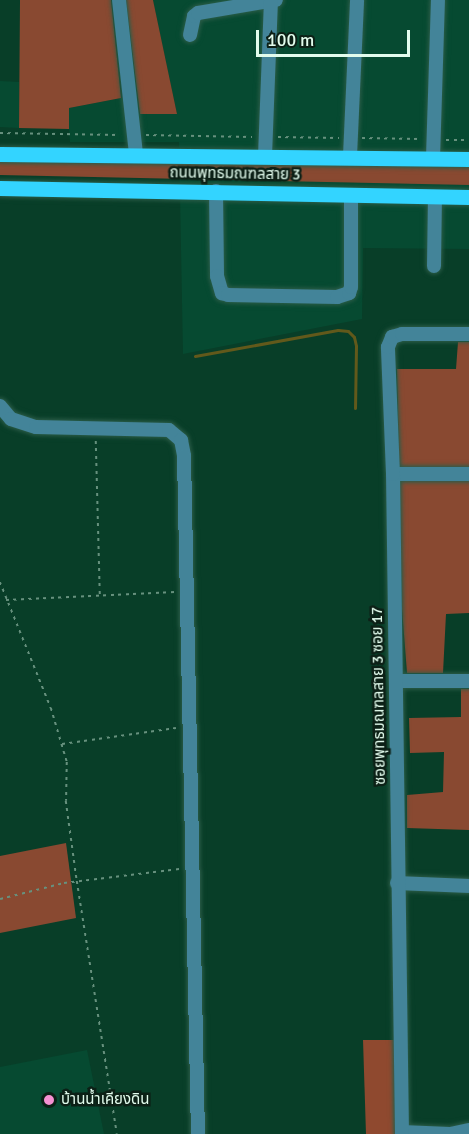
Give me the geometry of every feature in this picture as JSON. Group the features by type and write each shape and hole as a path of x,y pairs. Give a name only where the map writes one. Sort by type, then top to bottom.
{"main road":[{"name":"ถนนพุทธมณฑลสาย 3","path":"0,153 469,159"},
{"name":"ถนนพุทธมณฑลสาย 3","path":"0,188 469,197"}],"street":[{"path":"119,0 136,153"},
{"path":"350,156 357,0"},
{"path":"433,158 438,0"},
{"path":"190,35 194,16 198,13 273,1 265,156"},
{"path":"216,191 217,276 222,292 228,295 337,297 349,293 351,287 351,195"},
{"path":"434,266 435,197"},
{"name":"ซอยพุทธมณฑลสาย 3 ซอย 17","path":"402,1133 393,474 389,341 392,337 402,334 469,334"},
{"path":"0,406 11,419 36,427 169,430 181,440 187,592 198,1134"},
{"path":"393,474 469,474"},
{"path":"396,681 469,681"},
{"path":"397,883 469,886"},
{"path":"402,1133 450,1134 469,1130"}],"path":[{"path":"0,133 469,140"},
{"path":"96,429 100,596"},
{"path":"0,582 5,600 51,708 67,762 66,801 117,1134"},
{"path":"5,600 187,592"},
{"path":"61,744 189,727"},
{"path":"0,899 77,881 192,868"}],"shaded area":[{"path":"20,0 111,0 121,98 69,108 69,129 19,128"},
{"path":"126,0 153,0 177,114 140,114"},
{"path":"153,0 469,0 469,249 363,248 362,319 183,354 179,142 70,142 69,108 121,98 140,114 177,114"},
{"path":"0,81 19,82 19,128 0,127"},
{"path":"0,157 469,167 469,185 0,175"},
{"path":"458,342 469,342 469,613 446,614 443,673 407,673 402,609 397,369 456,369"},
{"path":"461,689 469,689 469,830 407,828 407,795 443,792 444,752 410,753 409,718 461,717"},
{"path":"66,843 76,918 0,933 0,856"},
{"path":"363,1040 396,1040 396,1134 366,1134"},
{"name":"บ้านน้ำเคียงดิน","path":"87,1050 104,1134 0,1134 0,1067"}],"waterway":[{"path":"195,356 338,330 348,331 354,337 356,346 355,408"}],"place":[{"name":"บ้านน้ำเคียงดิน","path":"49,1100"}]}
